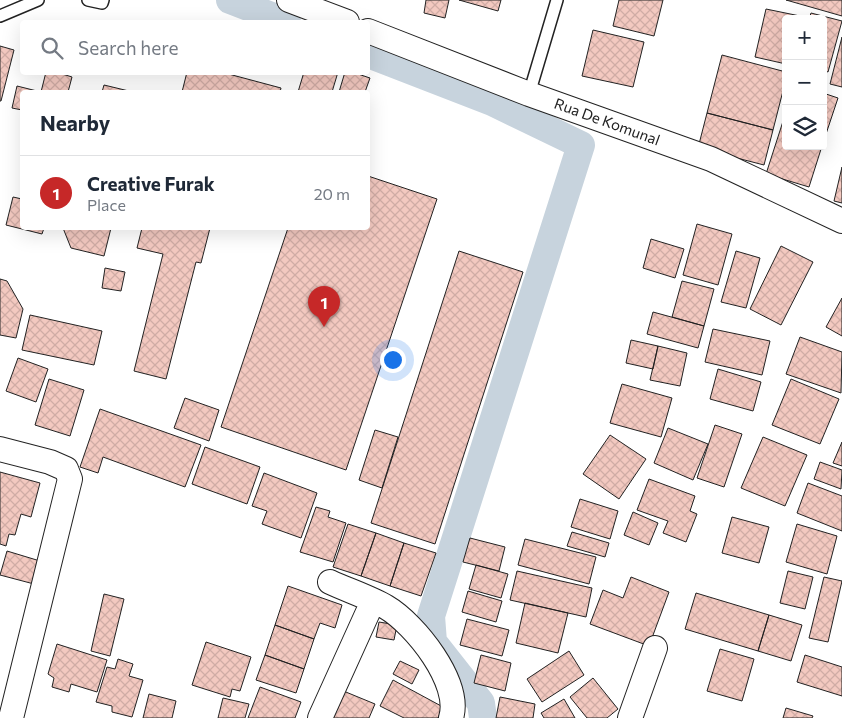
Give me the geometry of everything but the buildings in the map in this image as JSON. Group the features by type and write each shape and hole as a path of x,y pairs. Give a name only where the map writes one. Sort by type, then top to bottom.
{"street":[{"path":"289,0 342,20"},
{"name":"Rua De Komunal","path":"370,31 529,94 711,159 842,221"},
{"path":"0,449 50,462 66,469 70,479 11,718"},
{"path":"330,582 386,607 412,627 432,652 449,682 453,713 451,718"},
{"path":"320,718 373,601"},
{"path":"630,718 655,648"}],"lane":[{"path":"0,16 38,0"},
{"path":"88,0 102,3 103,0"},
{"path":"529,94 557,0"}],"waterway":[{"path":"230,0 282,20"},
{"path":"370,55 492,102 581,145 431,616 433,642 481,703 483,718"}],"place":[{"name":"Creative Furak","path":"324,327"}]}
